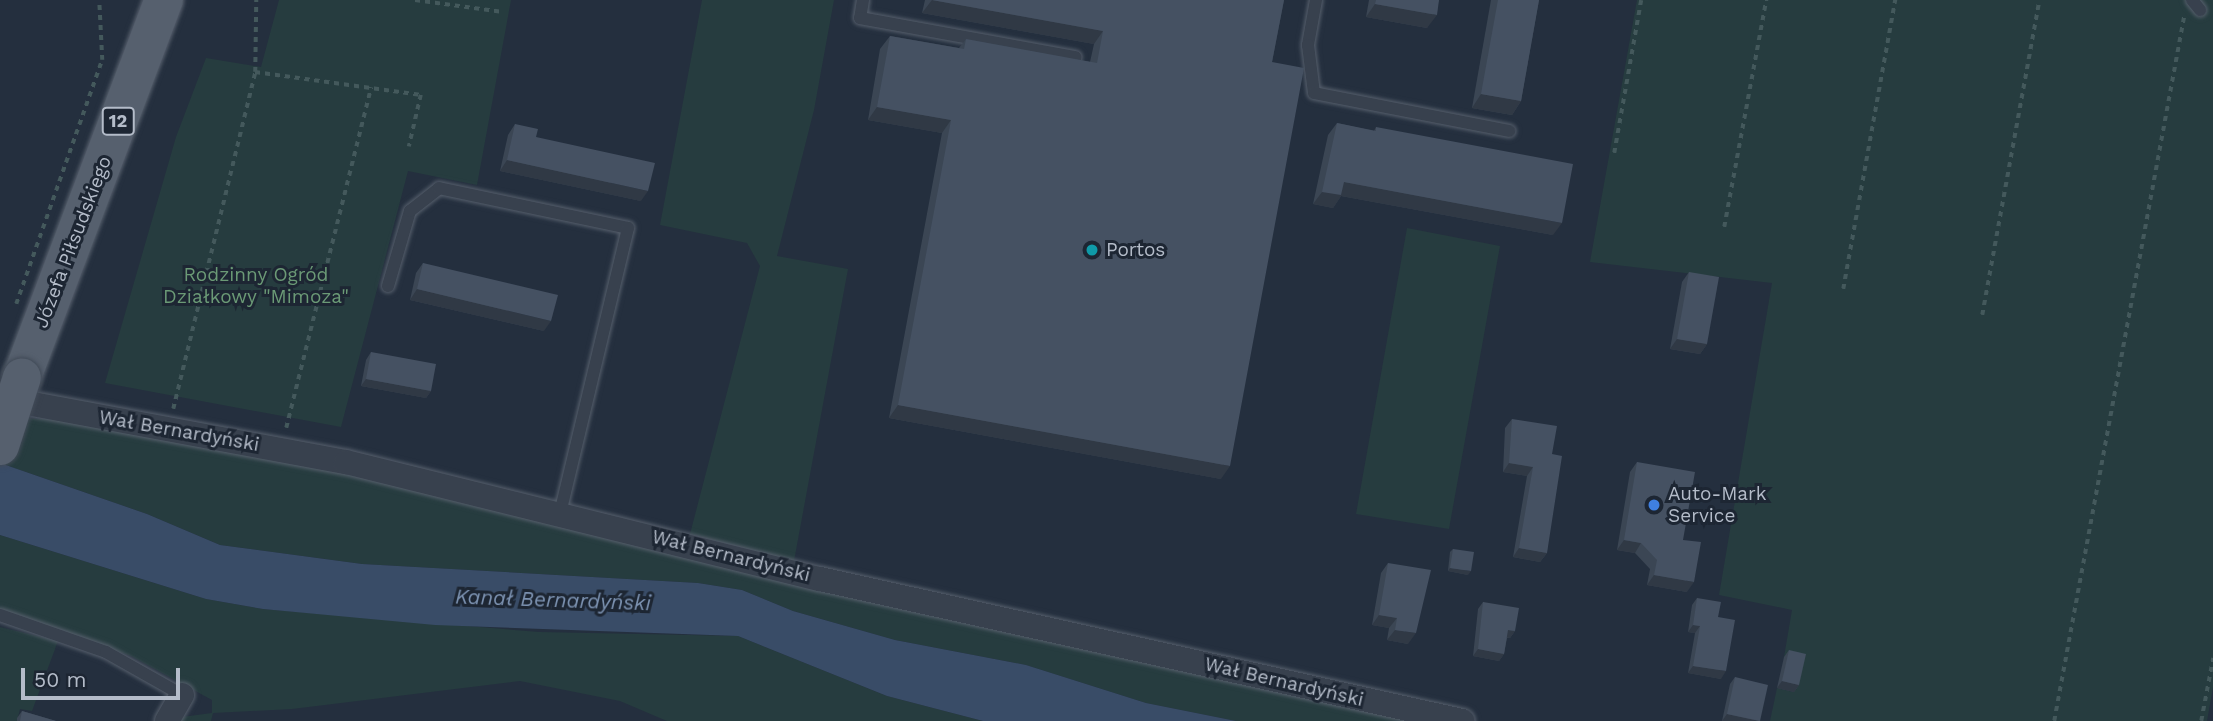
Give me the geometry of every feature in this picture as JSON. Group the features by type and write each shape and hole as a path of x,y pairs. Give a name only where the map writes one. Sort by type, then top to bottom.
{"main road":[{"name":"Józefa Piłsudskiego","path":"0,446 11,388 164,0"}],"street":[{"name":"Wał Bernardyński","path":"11,388 169,428 281,449 559,513 820,579 1462,721"},
{"path":"167,721 181,695"}],"lane":[{"path":"863,0 860,18 1075,57"},
{"path":"1316,0 1308,45 1314,93 1508,131"},
{"path":"388,286 410,211 439,188 628,228 559,513"},
{"path":"0,615 106,652 181,695"}],"path":[{"path":"15,316 25,271 102,60 104,40 97,21 99,0"},
{"path":"169,428 255,72 256,0"},
{"path":"415,0 503,12"},
{"path":"1614,153 1641,0"},
{"path":"1724,227 1766,0"},
{"path":"1843,289 1895,0"},
{"path":"1982,316 2039,0"},
{"path":"2054,721 2184,13"},
{"path":"255,72 421,95 409,147"},
{"path":"281,449 371,87"},
{"path":"2201,721 2213,658"}],"green space":[{"name":"Rodzinny Ogród Działkowy \"Mimoza\"","path":"279,0 511,0 477,185 408,171 341,427 105,383 176,137 206,58 261,67"},
{"path":"702,0 834,0 814,110 777,256 848,269 794,561 690,534 760,266 747,243 660,225"},
{"path":"1637,0 2213,0 2213,687 2207,721 1770,721 1777,688 1794,692 1784,657 1792,610 1719,595 1772,283 1590,262"},
{"path":"1407,228 1500,246 1449,529 1356,514"},
{"path":"15,418 75,420 375,478 1409,721 1236,721 1146,703 1026,665 895,640 793,611 742,590 698,583 362,564 220,545 147,514 0,463"},
{"path":"0,535 206,599 263,609 539,632 738,636 887,696 983,721 667,721 620,701 520,681 292,709 213,713 211,721 179,721 182,717 212,713 212,700 131,656 0,609"},
{"path":"0,627 58,641 32,711 20,709 17,721 0,721"}],"water":[{"name":"Kanał Bernardyński","path":"0,463 147,514 220,545 362,564 698,583 742,590 793,611 895,640 1026,665 1146,703 1236,721 983,721 887,696 738,636 435,625 263,609 206,599 0,535"}],"building":[{"name":"Portos","path":"932,0 1284,0 1272,62 1304,68 1230,466 898,405 951,120 877,107 890,36 964,49 966,39 1097,63 1103,31"},
{"path":"1376,0 1439,0 1437,15 1375,4"},
{"path":"1498,0 1539,0 1521,101 1481,94"},
{"path":"1337,123 1376,131 1376,127 1573,164 1562,223 1344,182 1341,195 1322,192"},
{"path":"515,124 538,129 536,137 655,163 648,191 507,160"},
{"path":"423,263 558,295 551,321 417,289"},
{"path":"1689,272 1719,277 1707,344 1677,339"},
{"path":"371,352 436,364 431,391 366,379"},
{"path":"1512,419 1557,426 1552,454 1562,456 1547,553 1519,548 1533,467 1509,463"},
{"name":"Auto-Mark Service","path":"1637,462 1695,472 1683,540 1701,542 1694,582 1654,575 1657,560 1641,543 1624,540"},
{"path":"1453,549 1474,552 1471,571 1450,568"},
{"path":"1388,563 1431,570 1416,633 1395,630 1397,618 1379,615"},
{"path":"1697,598 1721,602 1718,617 1735,620 1726,671 1693,666 1700,626 1693,625"},
{"path":"1483,602 1519,608 1515,631 1508,630 1504,654 1478,649"},
{"path":"1789,650 1806,654 1799,685 1782,681"},
{"path":"1735,677 1768,685 1760,721 1727,714"},
{"path":"22,711 56,721 20,721"}],"place":[{"name":"Portos","path":"1092,250"},
{"name":"Auto-Mark Service","path":"1654,505"}]}
